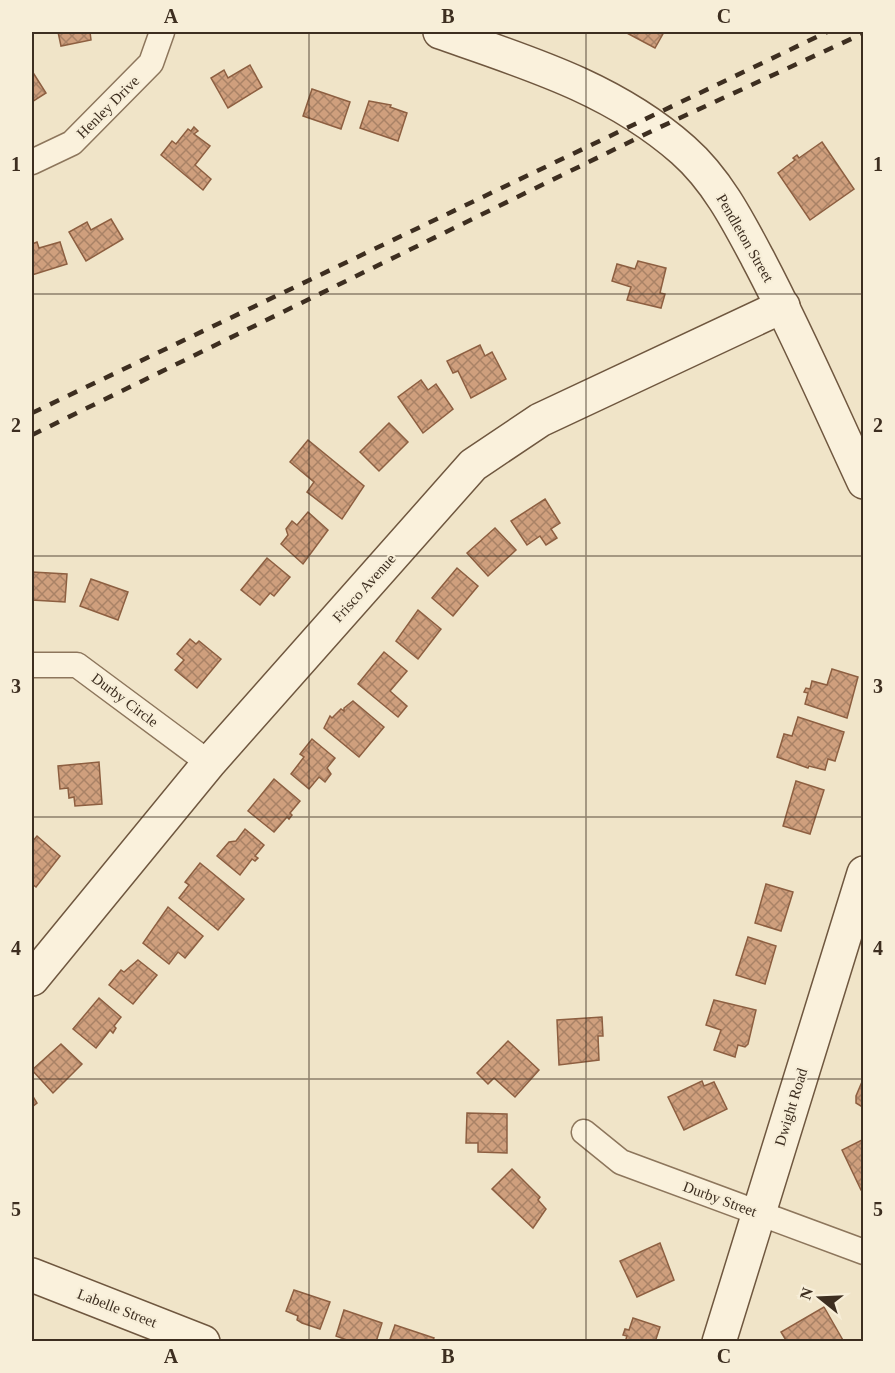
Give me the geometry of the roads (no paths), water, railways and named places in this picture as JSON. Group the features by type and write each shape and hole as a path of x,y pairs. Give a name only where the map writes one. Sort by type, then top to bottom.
{"street":[{"name":"Henley Drive","path":"32,162 72,143 151,63 162,32"},
{"name":"Pendleton Street","path":"440,32 579,82 643,119 684,150 726,199 783,306 864,483"},
{"name":"Frisco Avenue","path":"32,979 209,763 473,465 540,420 783,306"},
{"name":"Durby Circle","path":"32,664 77,665 209,763"},
{"name":"Dwight Road","path":"719,1341 864,873"},
{"name":"Durby Street","path":"584,1132 621,1162 864,1252"},
{"name":"Labelle Street","path":"32,1275 203,1341"}],"railway":[{"path":"32,413 827,32"},
{"path":"32,435 656,129 864,33"}]}
